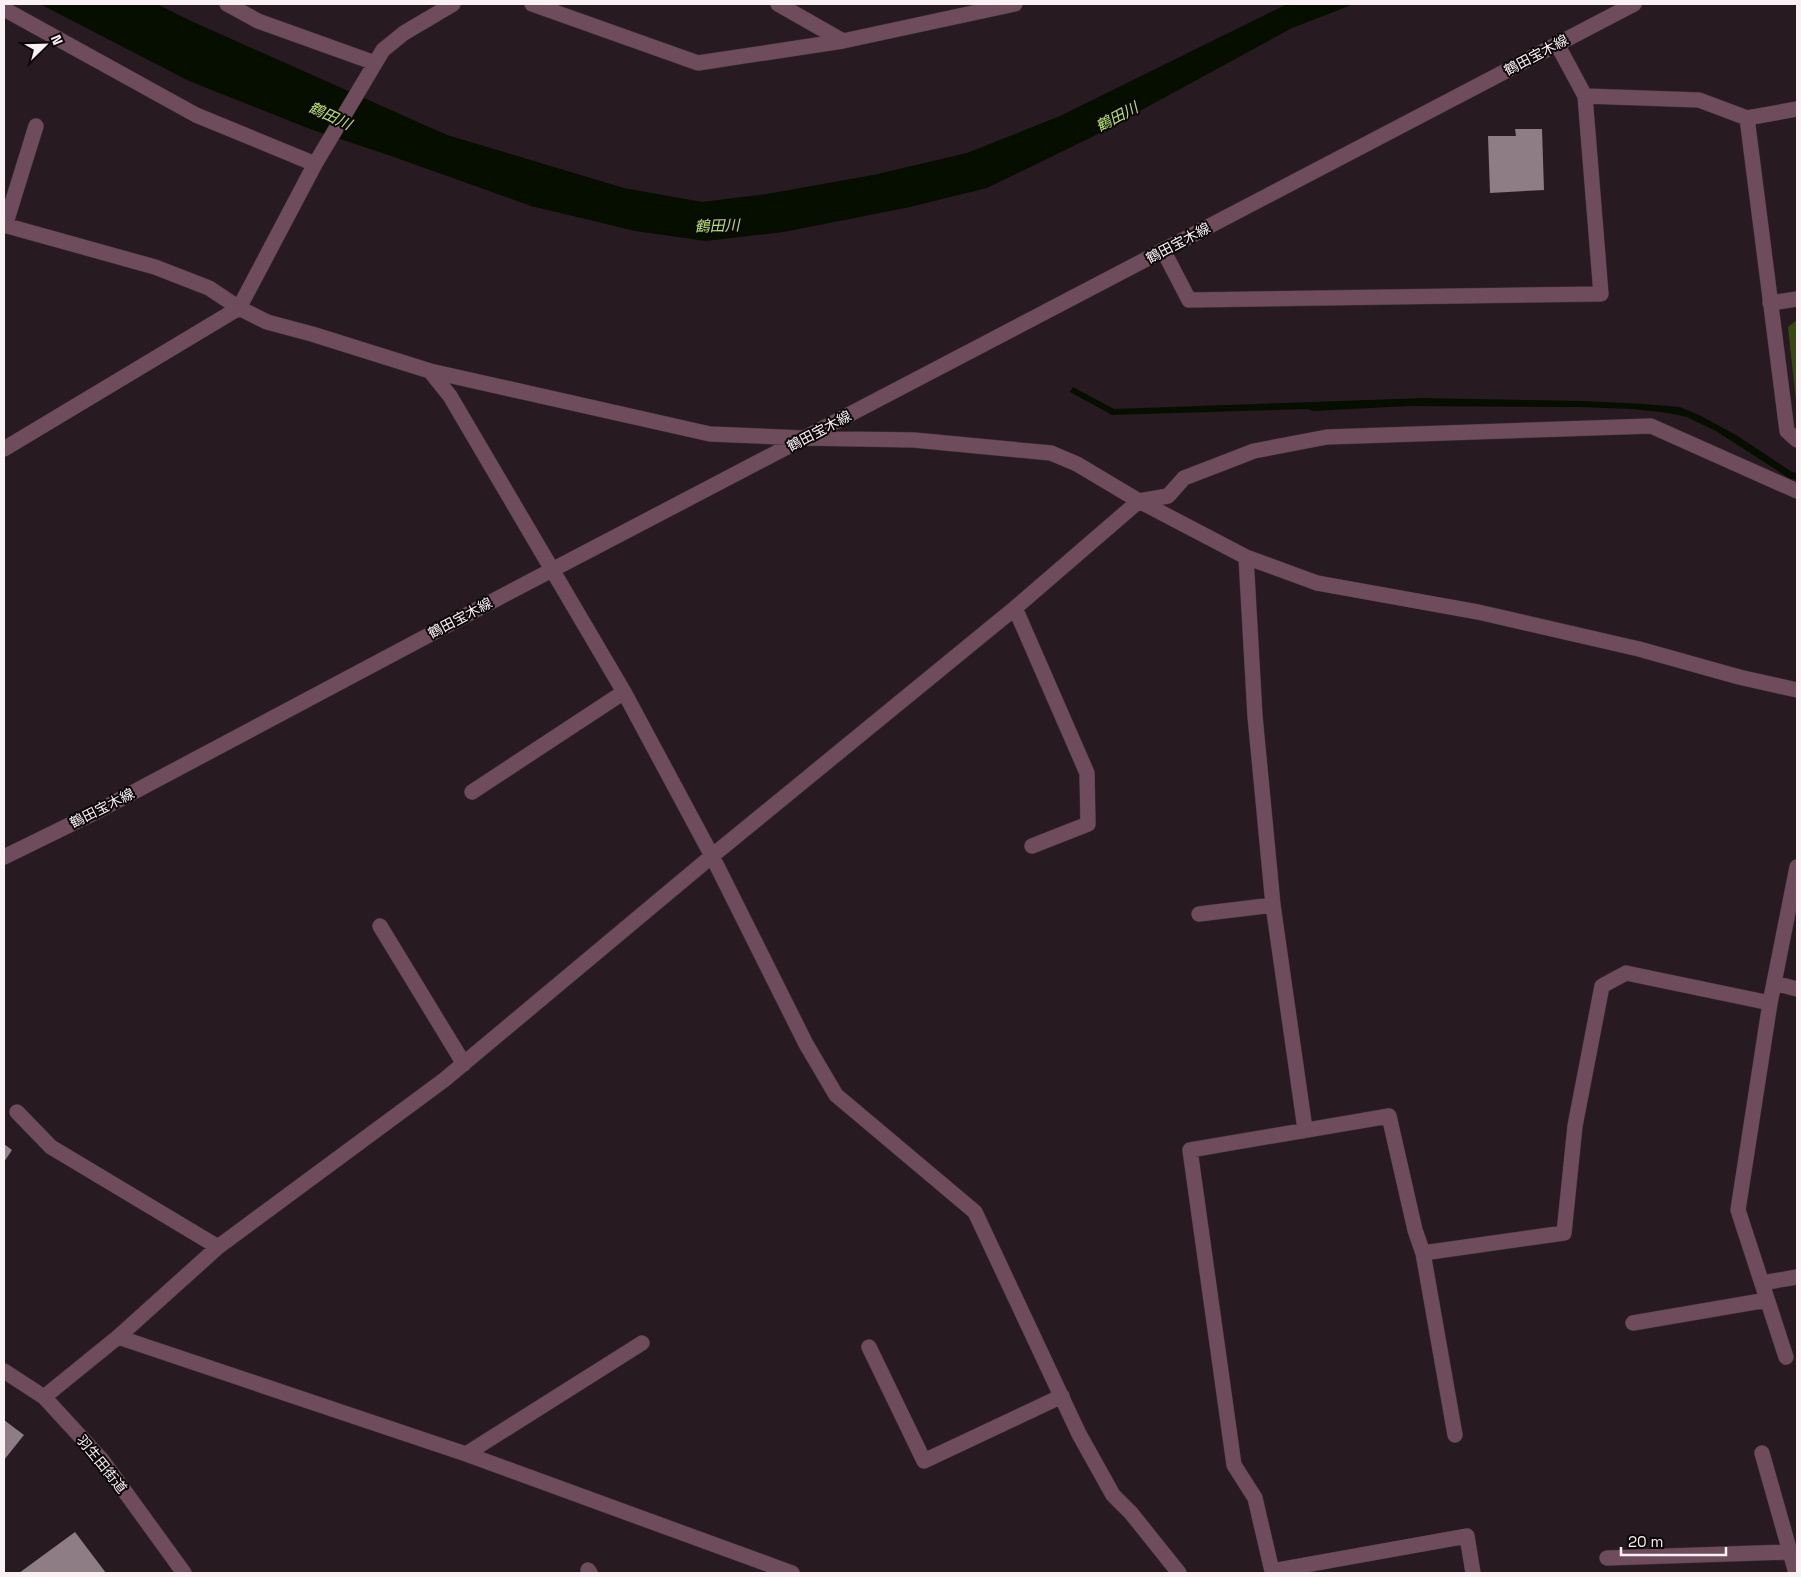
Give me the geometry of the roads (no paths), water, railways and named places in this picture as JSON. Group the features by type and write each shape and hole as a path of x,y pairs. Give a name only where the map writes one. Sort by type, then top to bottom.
{"street":[{"path":"227,4 258,21 375,63"},
{"path":"4,449 239,308 314,164 382,50 404,33 453,4"},
{"path":"532,4 698,63 843,41 1015,4"},
{"path":"778,4 843,41"},
{"name":"鶴田宝木線","path":"4,857 98,810 552,569 1634,4"},
{"path":"4,10 196,115 314,164"},
{"path":"1163,250 1189,300 1600,294 1585,96 1557,44"},
{"path":"1585,96 1699,100 1747,118 1797,108"},
{"path":"1747,118 1787,431 1797,440"},
{"path":"36,126 5,226 155,267 209,288 239,308 267,322 430,371 710,434 914,440 1051,453 1077,464 1139,501 1246,557 1317,583 1478,612 1797,690"},
{"path":"1770,303 1797,299"},
{"path":"430,371 450,396 624,692 712,856 806,1044 836,1095 975,1212 1079,1434 1113,1495 1131,1513 1179,1573"},
{"path":"44,1397 118,1337 218,1247 464,1064 712,856 1015,608 1139,501 1168,496 1184,478 1254,451 1327,437 1652,426 1797,491"},
{"path":"1246,557 1255,716 1272,904 1305,1130"},
{"path":"1015,608 1087,773 1088,824 1032,846"},
{"path":"472,792 624,692"},
{"path":"1786,1357 1738,1210 1770,1002 1797,868"},
{"path":"1199,914 1272,904"},
{"path":"380,926 464,1064"},
{"path":"1423,1253 1564,1233 1575,1126 1602,986 1626,973 1770,1002"},
{"path":"1774,983 1797,988"},
{"path":"17,1112 51,1147 218,1247"},
{"path":"1455,1435 1423,1253 1415,1230 1390,1116 1190,1150 1234,1465 1255,1498 1272,1572 1467,1536 1473,1573"},
{"path":"1762,1282 1797,1277"},
{"path":"1633,1323 1768,1300"},
{"path":"118,1337 466,1454 792,1573"},
{"path":"466,1454 642,1343"},
{"path":"869,1347 924,1461 1062,1396"},
{"name":"羽生田街道","path":"4,1371 44,1397 102,1460 184,1573"},
{"path":"1762,1453 1796,1573"},
{"path":"1607,1558 1790,1552"}],"water":[{"name":"鶴田川","path":"40,4 157,4 447,135 624,188 702,202 767,194 873,175 967,153 1060,116 1287,4 1354,4 1292,28 1092,137 987,188 910,207 784,232 706,241 635,231 531,206 310,129 189,81"},
{"path":"1073,387 1114,409 1423,398 1583,401 1680,407 1736,435 1792,472 1797,473 1797,480 1789,478 1716,431 1687,417 1668,413 1633,409 1578,407 1408,406 1313,411 1307,409 1112,415 1070,392"}]}
